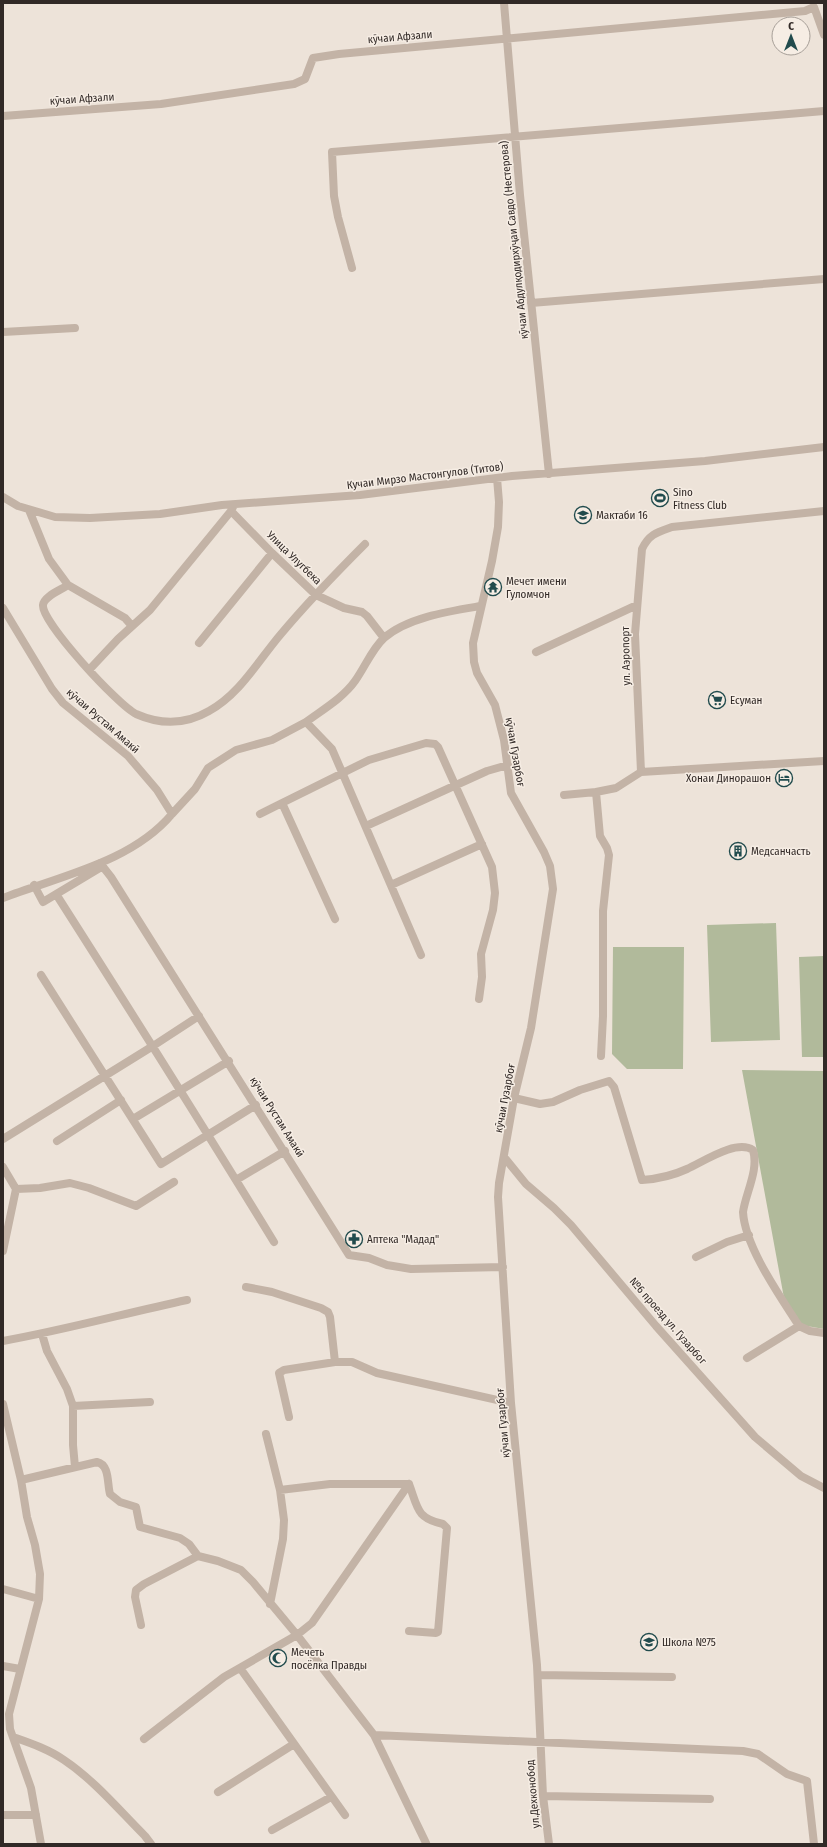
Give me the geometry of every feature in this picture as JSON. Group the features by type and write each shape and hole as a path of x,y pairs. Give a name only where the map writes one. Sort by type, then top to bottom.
{"street":[{"name":"кӯчаи Абдулқодирхӯҷаи Савдо (Нестерова)","path":"504,3 515,137 549,474"},
{"name":"кӯчаи Афзали","path":"3,116 161,104 294,84 305,79 313,58 339,54 805,11 814,7 824,35"},
{"path":"352,268 338,217 334,196 332,152 824,111"},
{"path":"531,303 824,279"},
{"path":"3,332 75,328"},
{"name":"Кучаи Мирзо Мастонгулов (Титов)","path":"3,497 29,510 55,517 75,519 160,514 360,495 497,478 712,460 824,447"},
{"name":"кӯчаи Гузарбоғ","path":"497,478 499,502 498,527 492,561 473,643 474,662 477,673 495,705 504,740 511,793 544,852 550,866 553,889 531,1028 514,1098 498,1197 511,1403 538,1675 541,1742"},
{"path":"88,670 150,610 232,508"},
{"name":"Улица Улугбека","path":"232,508 272,553 316,595 344,608 362,612 368,616 384,638"},
{"path":"29,510 49,560 68,585 125,618 132,626"},
{"name":"ул. Аэропорт","path":"642,772 636,634 642,549 646,540 655,534 672,527 824,511"},
{"path":"68,585 47,598 43,606 44,612 56,630 88,670 115,698 135,713 154,720 172,723 191,719 209,711 225,700 244,682 280,634 365,544"},
{"path":"199,643 272,553"},
{"path":"536,652 637,605"},
{"path":"34,885 43,902 149,836 162,825 195,789 208,768 236,750 272,740 306,722 338,697 354,682 384,638 408,624 439,613 482,606"},
{"name":"кӯчаи Рустам Амакӣ","path":"3,608 52,688 63,703 128,756 157,790 172,814"},
{"path":"306,722 332,750 421,955"},
{"path":"260,814 369,760 431,742 438,747 492,867 495,892 493,910 481,954 482,977 479,999"},
{"path":"564,795 596,792 616,788 642,772 824,761"},
{"path":"366,826 455,787 487,771 508,765"},
{"path":"596,792 600,836 609,855 603,911 604,1016 601,1056"},
{"path":"282,803 306,859 335,919"},
{"path":"391,885 482,844"},
{"path":"3,898 34,885 101,865"},
{"name":"кӯчаи Рустам Амакӣ","path":"101,865 229,1061 323,1214 350,1255 369,1258 387,1265 411,1269 503,1267"},
{"path":"56,894 154,1046 179,1091 274,1242"},
{"path":"41,976 161,1164 256,1105"},
{"path":"3,1139 154,1046 199,1016"},
{"path":"133,1119 229,1061"},
{"path":"514,1098 540,1104 553,1102 580,1090 609,1081 614,1087 642,1180 657,1178 686,1170 717,1154 734,1148 749,1147 753,1150 755,1161 743,1212 753,1249 799,1326 824,1333"},
{"path":"57,1141 121,1100"},
{"path":"236,1180 285,1151"},
{"name":"№6 проезд ул. Гузарбог","path":"504,1158 526,1184 571,1225 656,1326 755,1437 801,1476 824,1488"},
{"path":"3,1167 16,1189 5,1233 3,1251"},
{"path":"16,1189 40,1188 70,1183 89,1188 136,1206 174,1182"},
{"path":"696,1257 727,1242 749,1235"},
{"path":"246,1287 272,1292 321,1308 328,1312 330,1317 335,1362"},
{"path":"3,1341 102,1321 141,1309 187,1300"},
{"path":"748,1358 799,1326"},
{"path":"42,1334 47,1351 67,1389 72,1406 75,1467"},
{"path":"289,1417 279,1373 284,1370 335,1362 352,1362 378,1374 511,1403"},
{"path":"72,1406 150,1402"},
{"path":"3,1404 22,1480 27,1517 35,1545 40,1574 39,1599 9,1714 13,1737 31,1788 41,1844"},
{"path":"266,1434 280,1490 284,1520 283,1539 270,1604"},
{"path":"22,1480 97,1462 102,1463 105,1466 110,1494 120,1502 136,1507 140,1527 180,1538 189,1544 198,1556 241,1570 296,1635 374,1735 426,1843"},
{"path":"280,1490 330,1484 409,1484"},
{"path":"409,1484 419,1511 423,1517 430,1521 443,1524 446,1528 438,1632 409,1631"},
{"path":"144,1739 224,1677 296,1635 312,1623 409,1484"},
{"path":"141,1625 136,1590 144,1584 198,1556"},
{"path":"3,1589 39,1599"},
{"path":"3,1666 20,1669"},
{"path":"240,1668 344,1815"},
{"path":"538,1675 672,1677"},
{"path":"374,1735 685,1747 744,1751 758,1754 787,1774 807,1781 814,1844"},
{"path":"13,1737 44,1748 63,1759 82,1773 145,1836 151,1844"},
{"name":"ул.Дехконобод","path":"541,1742 543,1796 549,1844"},
{"path":"218,1792 294,1744"},
{"path":"543,1796 710,1798"},
{"path":"272,1830 331,1797"},
{"path":"3,1815 36,1815"}],"green space":[{"path":"776,923 780,1040 711,1042 707,925"},
{"path":"613,947 684,947 683,1069 627,1069 612,1054"},
{"path":"824,956 824,1057 802,1057 799,957"},
{"path":"742,1070 824,1071 824,1329 801,1325 784,1298"}],"place":[{"name":"Sino Fitness Club","path":"660,498"},
{"name":"Мактаби 16","path":"583,515"},
{"name":"Мечет имени Гуломчон","path":"493,587"},
{"name":"Есуман","path":"717,700"},
{"name":"Хонаи Динорашон","path":"784,778"},
{"name":"Медсанчасть","path":"738,851"},
{"name":"Аптека \"Мадад\"","path":"354,1239"},
{"name":"Школа №75","path":"649,1642"},
{"name":"Мечеть посёлка Правды","path":"278,1658"}]}
